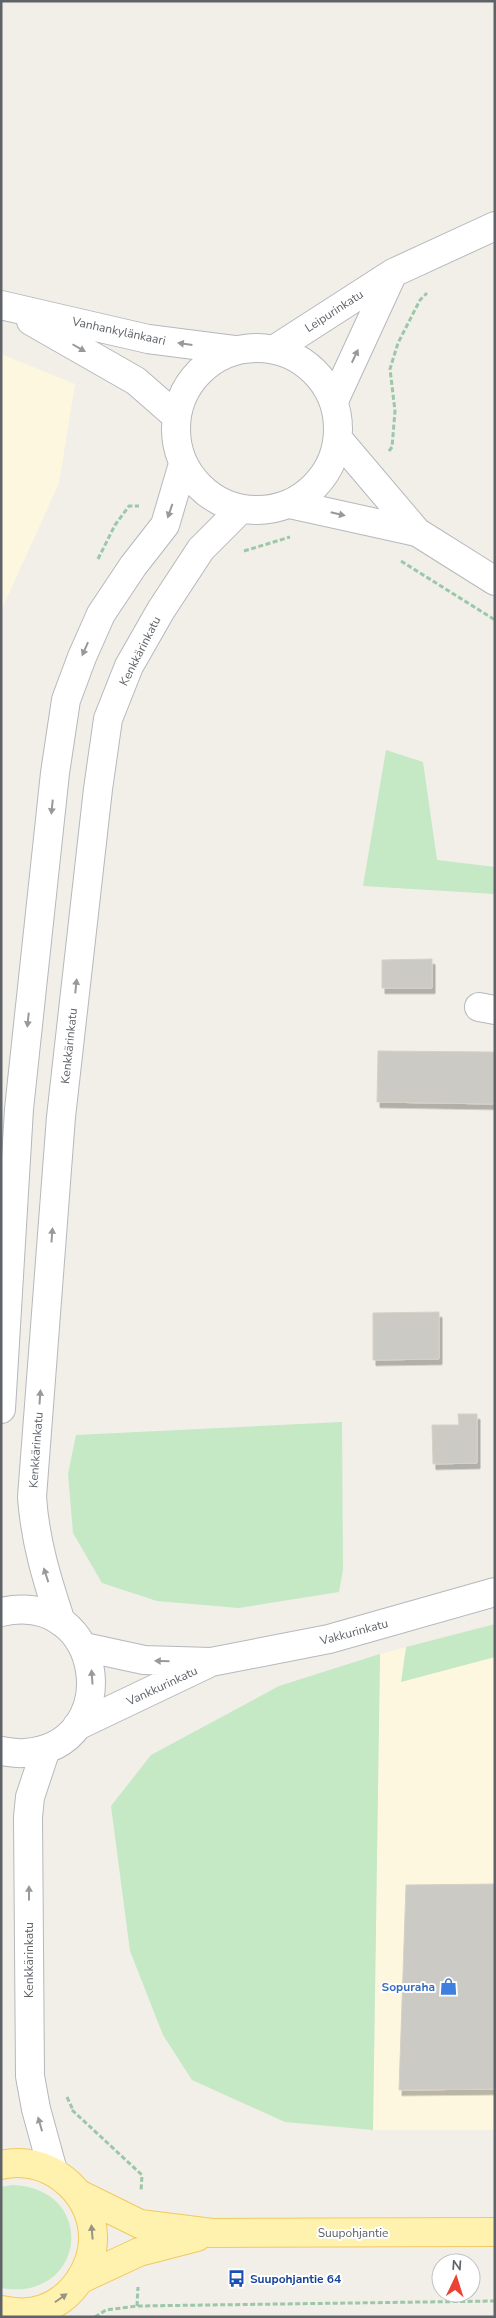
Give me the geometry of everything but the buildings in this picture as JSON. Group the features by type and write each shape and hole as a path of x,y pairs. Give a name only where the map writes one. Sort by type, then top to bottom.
{"main road":[{"path":"1,2165 23,2163 53,2171 67,2181 79,2194 90,2214 94,2236 91,2258 81,2279 64,2297 42,2309 18,2313 1,2310"},
{"name":"Suupohjantie","path":"79,2194 140,2224 212,2233 495,2232"},
{"name":"Suupohjantie","path":"81,2279 139,2252 212,2233"}],"street":[{"name":"Leipurinkatu","path":"275,349 393,273 495,226"},
{"name":"Leipurinkatu","path":"334,401 393,273"},
{"name":"Vanhankylänkaari","path":"4,306 148,339 234,350"},
{"name":"Vanhankylänkaari","path":"4,306 136,381 176,416"},
{"path":"254,347 275,349 300,359 321,377 334,401 339,420 339,440 330,467 314,488 290,504 266,510 241,509 218,501 198,485 184,464 176,440 176,416 183,394 196,375 213,360 234,350 254,347"},
{"path":"339,440 417,532 495,581"},
{"path":"1,1409 10,1107 66,700 101,614 133,566 165,525 184,464"},
{"path":"290,504 417,532"},
{"name":"Kenkkärinkatu","path":"61,1622 41,1561 34,1528 32,1497 61,1117 98,789 108,719 129,666 161,610 200,549 241,509"},
{"path":"10,1107 61,1117"},
{"name":"Vakkurinkatu","path":"211,1662 330,1639 495,1592"},
{"path":"1,1612 24,1609 36,1611 61,1622 74,1633 84,1648 91,1667 92,1688 87,1708 77,1726 63,1740 46,1749 24,1754 1,1751"},
{"name":"Vankkurinkatu","path":"84,1648 144,1660 211,1662"},
{"name":"Vankkurinkatu","path":"77,1726 211,1662"},
{"name":"Kenkkärinkatu","path":"46,1749 30,1797 28,1817 30,2076 36,2110 53,2171"}],"path":[{"path":"371,479 392,447 394,411 390,369 398,343 420,300 431,288"},
{"path":"95,2317 106,2310 137,2306 495,2301"}],"shaded area":[{"path":"1,354 75,384 59,483 1,611"},
{"path":"495,1624 495,2130 373,2130 380,1654"}],"green space":[{"path":"386,750 423,762 437,860 495,867 495,894 363,886"},
{"path":"342,1422 343,1570 339,1592 239,1608 157,1601 102,1583 73,1533 68,1474 76,1435"},
{"path":"495,1624 495,1657 401,1682 406,1647"},
{"path":"380,1654 373,2130 285,2122 192,2080 163,2035 130,1951 111,1806 151,1755 279,1686"},
{"path":"12,2185 40,2191 59,2204 69,2223 71,2243 65,2263 51,2279 29,2288 1,2288 1,2187"}],"place":[{"name":"Sopuraha","path":"449,1987"},
{"name":"Suupohjantie 64","path":"236,2279"}]}
